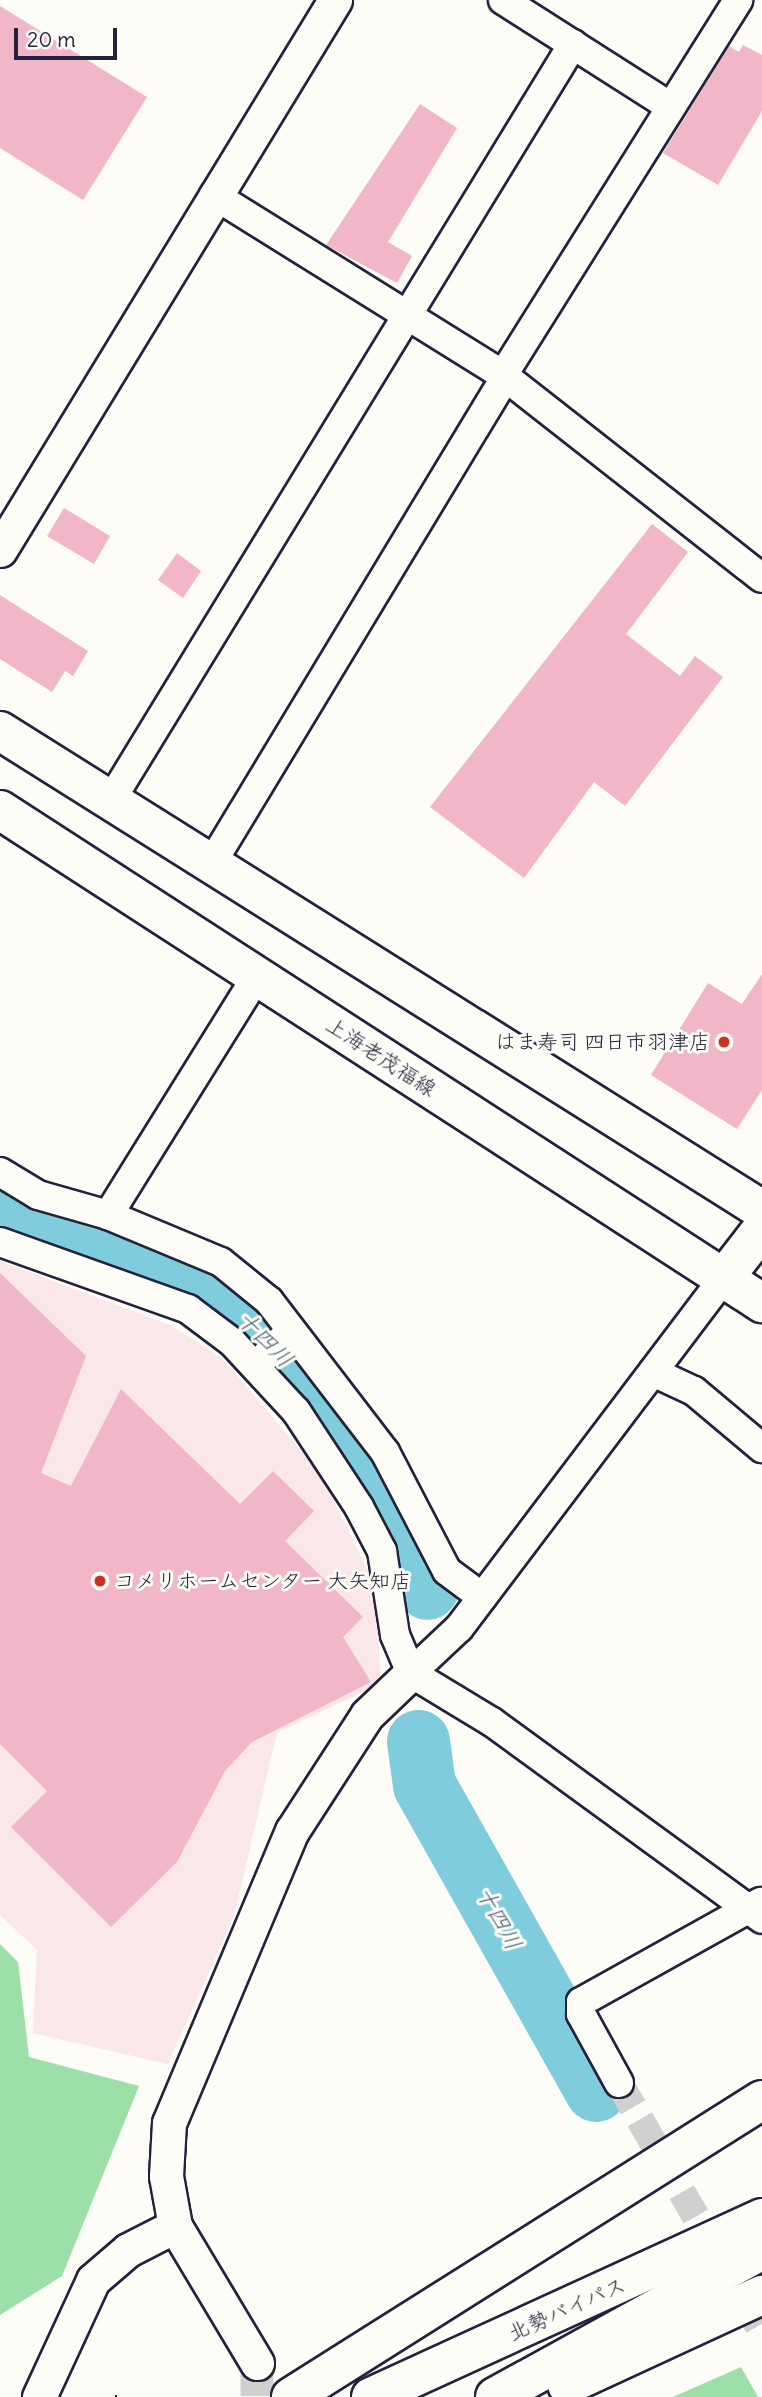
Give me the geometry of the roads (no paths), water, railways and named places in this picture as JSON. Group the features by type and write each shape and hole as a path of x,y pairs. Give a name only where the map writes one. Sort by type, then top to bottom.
{"main road":[{"path":"0,730 210,866 762,1210"},
{"name":"上海老茂福線","path":"0,810 762,1303"},
{"path":"724,1278 762,1229"},
{"path":"291,2397 762,2100"},
{"name":"北勢バイパス","path":"371,2397 762,2218"},
{"name":"北勢バイパス","path":"495,2397 762,2250"},
{"path":"541,2397 762,2295"}],"street":[{"path":"0,550 335,0"},
{"path":"503,0 671,107"},
{"path":"210,866 503,378 738,0"},
{"path":"111,800 573,44"},
{"path":"214,195 503,378 762,578"},
{"path":"107,1215 257,976"},
{"path":"0,1172 38,1195 107,1215 221,1262 269,1301 288,1334 385,1452 446,1571 482,1597"},
{"path":"0,1242 188,1309 259,1363 335,1466 382,1551 395,1635 411,1673 492,1722 756,1909 581,2002 581,2014 619,2083"},
{"path":"257,2363 175,2227 166,2175 168,2136 186,2072 292,1831 367,1716 482,1597 724,1278"},
{"path":"259,1363 288,1334"},
{"path":"653,1372 694,1391 762,1448"},
{"path":"39,2397 93,2280 128,2250 175,2227"}],"waterway":[{"name":"十四川","path":"0,1208 197,1280 242,1314 317,1393 354,1442 427,1588"},
{"name":"十四川","path":"418,1741 424,1785 596,2090"}],"tunnel":[{"path":"619,2083 762,2332"},
{"path":"257,2363 257,2397"}],"place":[{"name":"はま寿司 四日市羽津店","path":"724,1042"},
{"name":"コメリホームセンター 大矢知店","path":"100,1581"}]}
